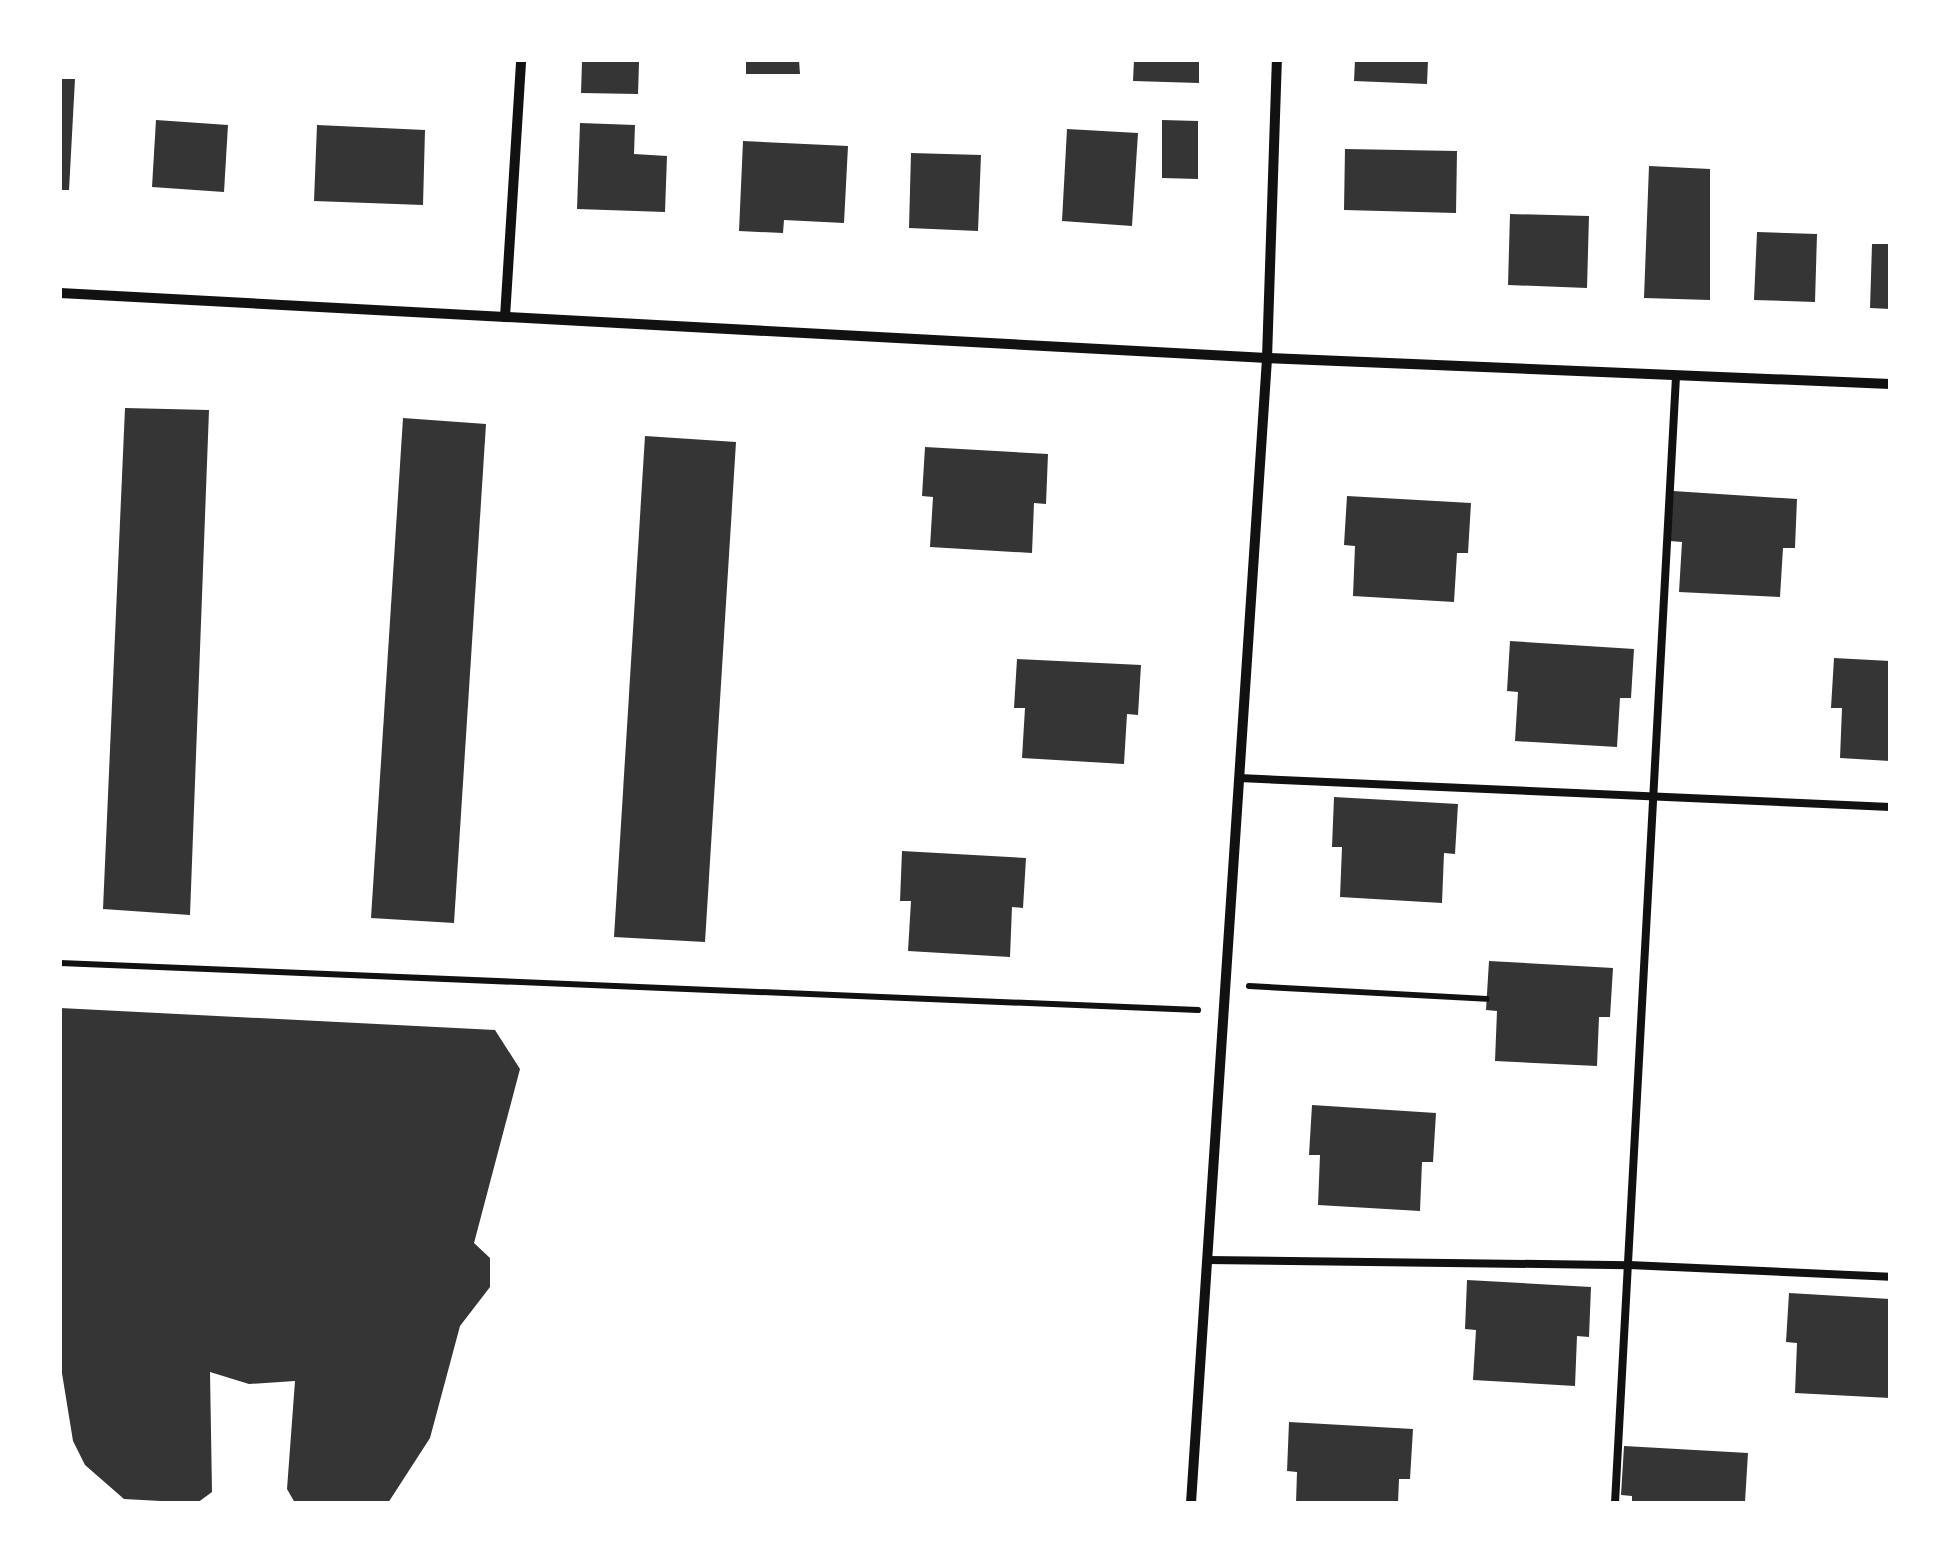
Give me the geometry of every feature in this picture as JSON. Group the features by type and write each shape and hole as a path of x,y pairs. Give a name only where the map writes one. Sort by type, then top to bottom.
{"street":[{"path":"505,317 521,60"},
{"path":"1191,1503 1267,358 1278,60"},
{"path":"60,292 1267,358 1890,384"}],"lane":[{"path":"1615,1503 1676,376"},
{"path":"1239,778 1890,807"},
{"path":"1207,1260 1629,1264 1890,1277"}],"path":[{"path":"60,963 1224,1011"},
{"path":"1226,984 1487,999"}],"building":[{"path":"746,60 799,60 800,74 746,74"},
{"path":"1134,60 1199,60 1199,83 1133,81"},
{"path":"1355,60 1428,60 1427,84 1354,81"},
{"path":"582,61 639,62 638,94 581,93"},
{"path":"60,79 75,79 69,190 60,190"},
{"path":"156,120 228,125 224,192 152,187"},
{"path":"1162,120 1198,121 1198,179 1162,178"},
{"path":"580,123 635,125 634,154 667,156 665,212 577,209"},
{"path":"317,125 425,130 423,205 314,201"},
{"path":"1067,129 1138,133 1132,226 1062,221"},
{"path":"743,141 848,146 844,223 784,220 783,233 739,231"},
{"path":"1345,149 1457,151 1456,213 1344,210"},
{"path":"911,153 981,155 978,231 909,228"},
{"path":"1649,166 1710,169 1710,300 1644,298"},
{"path":"1510,214 1589,216 1587,288 1508,285"},
{"path":"1757,232 1817,234 1815,302 1754,300"},
{"path":"1872,244 1890,244 1890,309 1870,308"},
{"path":"125,408 209,410 190,915 103,909"},
{"path":"403,418 486,424 454,923 371,918"},
{"path":"645,436 736,442 705,942 614,937"},
{"path":"925,447 1048,454 1046,504 1034,503 1032,553 930,547 933,497 922,496"},
{"path":"1673,491 1797,499 1795,548 1783,548 1780,597 1679,592 1682,542 1670,541"},
{"path":"1347,496 1471,503 1468,553 1457,553 1454,602 1353,596 1355,546 1344,545"},
{"path":"1510,641 1634,649 1631,698 1620,698 1617,747 1515,741 1518,692 1507,691"},
{"path":"1834,658 1890,661 1890,761 1840,758 1842,708 1831,708"},
{"path":"1017,659 1141,665 1138,715 1127,714 1124,764 1022,758 1025,708 1014,708"},
{"path":"1334,797 1458,804 1455,854 1444,853 1442,903 1340,897 1342,847 1332,847"},
{"path":"902,851 1026,858 1023,908 1012,907 1010,957 908,951 911,901 900,901"},
{"path":"1489,961 1613,968 1610,1017 1599,1017 1597,1066 1495,1061 1497,1011 1486,1010"},
{"path":"60,1008 495,1030 520,1069 474,1243 490,1258 490,1287 460,1326 430,1438 388,1503 295,1503 287,1489 295,1381 249,1384 210,1372 212,1492 197,1503 124,1499 85,1465 73,1441 60,1361"},
{"path":"1312,1105 1436,1113 1433,1162 1422,1162 1420,1211 1318,1205 1320,1155 1309,1155"},
{"path":"1467,1280 1591,1287 1589,1337 1577,1336 1575,1386 1473,1380 1476,1330 1465,1329"},
{"path":"1789,1293 1890,1299 1890,1398 1795,1393 1797,1343 1786,1342"},
{"path":"1289,1422 1413,1429 1410,1479 1399,1479 1398,1503 1296,1503 1297,1472 1287,1471"},
{"path":"1624,1446 1748,1453 1745,1502 1632,1503 1632,1496 1621,1495"}]}
